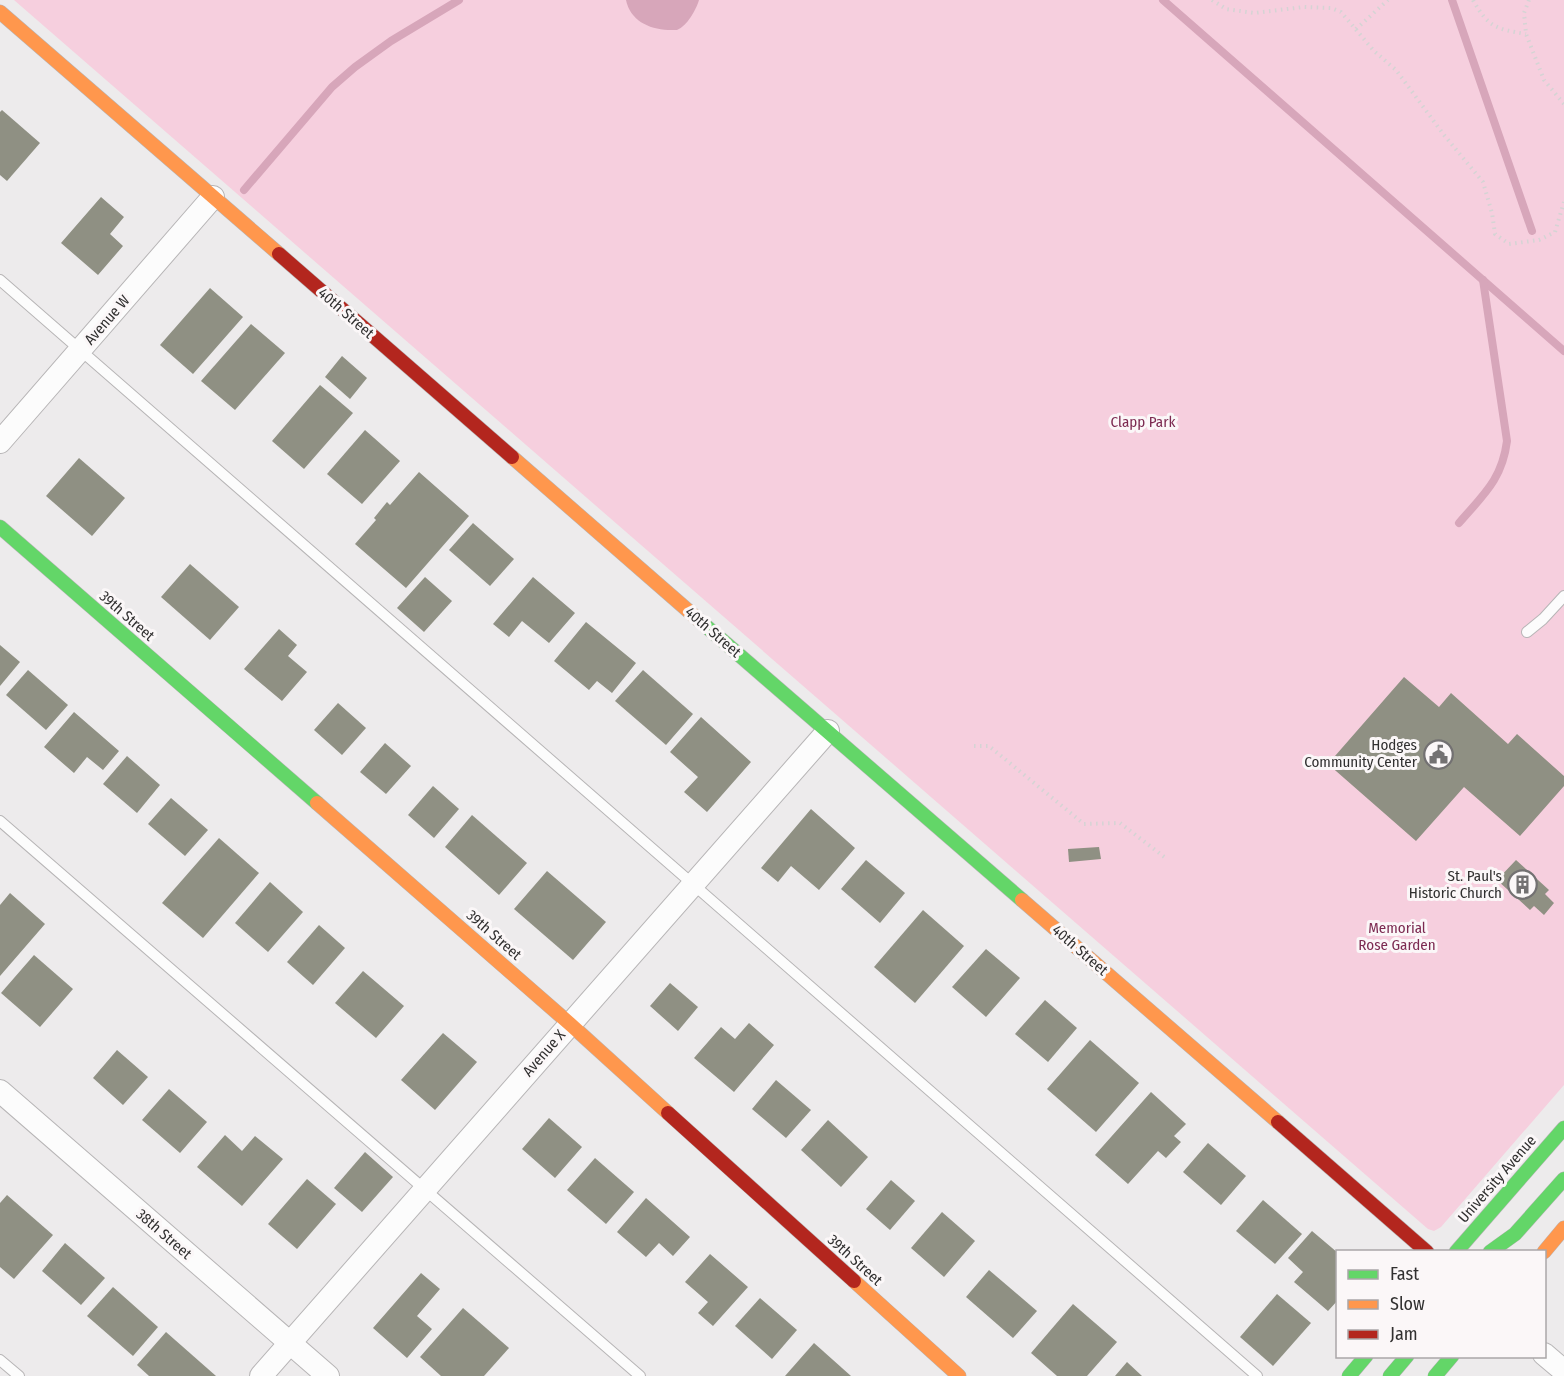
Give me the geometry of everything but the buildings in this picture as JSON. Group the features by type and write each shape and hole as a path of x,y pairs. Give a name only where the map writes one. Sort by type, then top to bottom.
{"street":[{"name":"40th Street","path":"0,12 1426,1250"},
{"name":"Avenue W","path":"0,442 213,197"},
{"name":"39th Street","path":"0,526 570,1024 959,1376"},
{"name":"Avenue X","path":"261,1376 828,731"},
{"name":"38th Street","path":"0,1091 328,1376"},
{"name":"University Avenue","path":"1457,1250 1564,1128"},
{"path":"1491,1250 1515,1234 1564,1179"},
{"path":"1545,1250 1564,1228"},
{"path":"1546,1355 1564,1371"},
{"path":"1349,1376 1364,1358"},
{"path":"1390,1376 1405,1358"},
{"path":"1435,1376 1450,1358"}],"lane":[{"path":"0,280 1257,1376"},
{"path":"1527,632 1543,619 1564,596"},
{"path":"0,821 640,1376"},
{"path":"0,1360 19,1376"}],"path":[{"path":"1212,0 1226,9 1254,13 1304,7 1330,8 1341,12 1374,51 1396,70 1444,135 1483,182 1495,234 1509,244 1539,240 1555,232 1564,202"},
{"path":"1356,29 1388,0"},
{"path":"1473,0 1482,17 1499,30 1526,34"},
{"path":"1529,0 1524,13 1526,34 1544,81 1564,104"},
{"path":"974,747 988,746 1084,824 1120,823 1167,859"}],"green space":[{"name":"Clapp Park","path":"14,0 1564,0 1564,1085 1441,1227 1434,1231 1428,1229"}],"shaded area":[{"path":"626,0 699,0 684,25 677,30 668,30 654,28 641,22 631,13"}],"waterway":[{"path":"244,190 332,87 391,41 459,0"},
{"path":"1163,0 1564,351"},
{"path":"1452,0 1532,231"},
{"path":"1459,523 1496,477 1507,441 1483,280"}],"traffic: fast":[{"path":"0,527 317,803"},
{"path":"700,621 1022,900"},
{"path":"1458,1250 1564,1128"},
{"path":"1493,1250 1515,1234 1564,1179"},
{"path":"1349,1376 1364,1358"},
{"path":"1390,1376 1405,1358"},
{"path":"1435,1376 1450,1358"}],"traffic: slow":[{"path":"0,12 279,254"},
{"path":"512,457 700,621"},
{"path":"317,803 570,1024 668,1113"},
{"path":"1022,900 1278,1122"},
{"path":"1546,1250 1564,1228"},
{"path":"854,1281 959,1376"}],"traffic: jam":[{"path":"279,254 512,457"},
{"path":"668,1113 854,1281"},
{"path":"1278,1122 1425,1250"}],"place":[{"name":"Hodges Community Center","path":"1438,754"},
{"name":"St. Paul's Historic Church","path":"1523,885"}],"park label":[{"name":"Memorial Rose Garden","path":"1397,936"}]}
